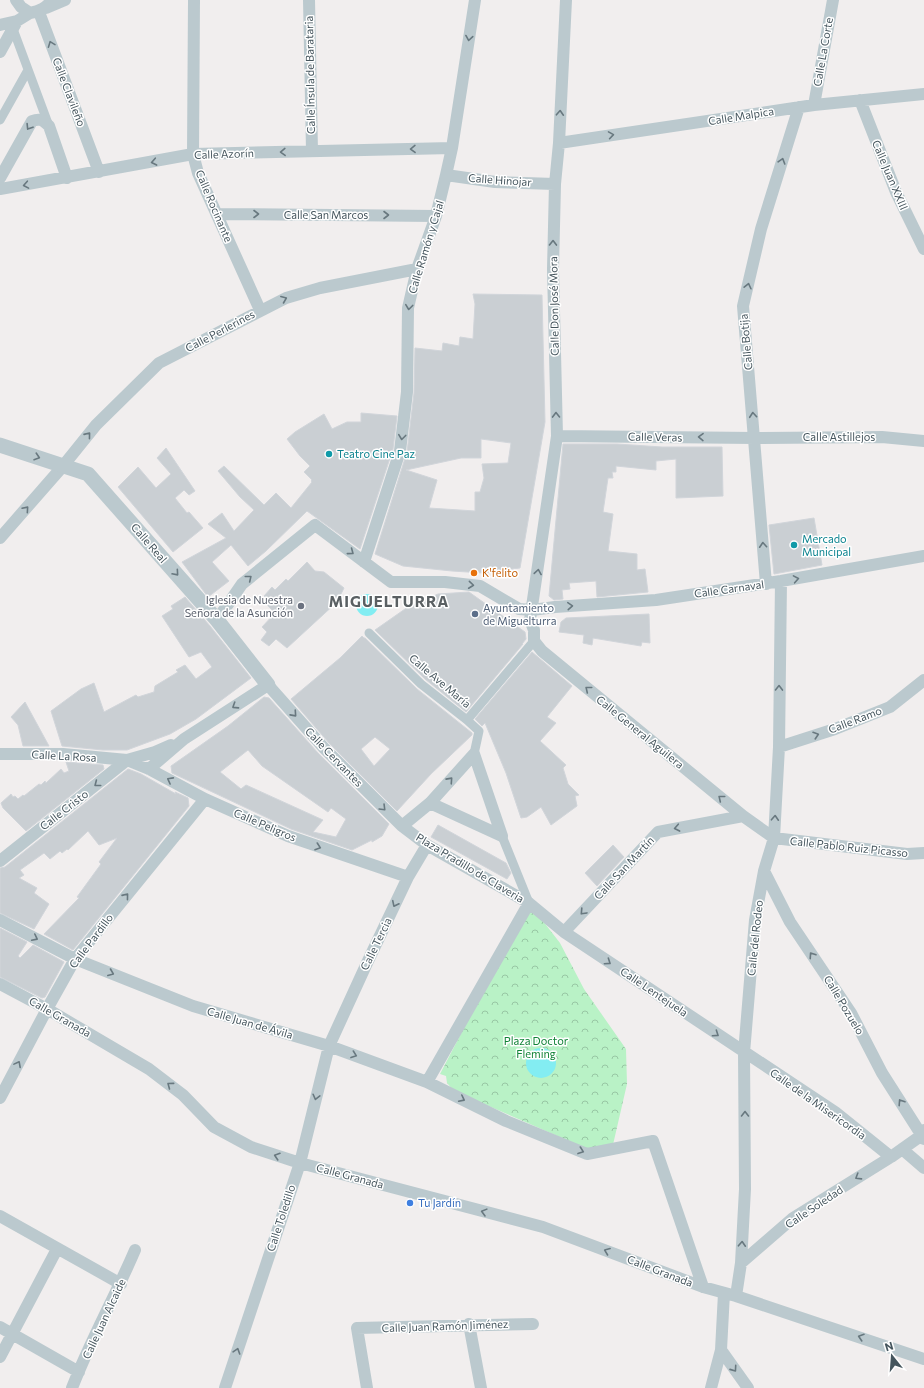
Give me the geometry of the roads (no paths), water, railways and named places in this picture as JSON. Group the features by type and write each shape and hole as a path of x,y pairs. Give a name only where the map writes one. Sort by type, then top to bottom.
{"street":[{"path":"16,0 21,7 42,8"},
{"path":"0,52 15,25 42,8 65,0"},
{"name":"Calle Rocinante","path":"194,0 193,154 198,173 260,310"},
{"name":"Calle Ínsula de Barataria","path":"309,0 312,151"},
{"name":"Calle Ramón y Cajal","path":"364,562 400,451 407,392 408,308 417,269 436,216 452,148 475,0"},
{"name":"Calle Don José Mora","path":"532,610 556,436 553,269 555,184 559,143 566,0"},
{"name":"Calle La Corte","path":"814,105 833,0"},
{"name":"Calle Clavileño","path":"42,8 99,172"},
{"path":"0,25 15,25"},
{"path":"15,25 28,70 67,178"},
{"path":"0,120 28,70"},
{"name":"Calle Malpica","path":"559,143 799,107 924,94"},
{"name":"Calle Juan XXIII","path":"860,100 896,192 924,249"},
{"name":"Calle Botija","path":"766,584 743,306 761,229 799,107"},
{"path":"0,178 32,121 38,119 44,120 49,126"},
{"name":"Calle Azorín","path":"0,189 193,154 452,148"},
{"name":"Calle Hinojar","path":"446,175 495,182 555,184"},
{"name":"Calle San Marcos","path":"217,214 436,216"},
{"name":"Calle Perlerines","path":"0,538 63,466 96,425 159,363 286,298 320,288 417,269"},
{"name":"Calle Veras","path":"556,436 754,438"},
{"name":"Calle Astillejos","path":"754,438 882,437 924,440"},
{"name":"Calle Real","path":"0,445 88,474 217,620 268,685"},
{"path":"217,620 242,584 314,525 391,582 445,582 480,586 519,609 532,610 530,620 534,630 534,641 467,720"},
{"name":"Calle Carnaval","path":"532,610 656,600 780,582 924,556"},
{"name":"Calle del Rodeo","path":"736,1296 741,1263 745,1189 744,1053 754,920 764,871 774,838 779,747 780,582"},
{"name":"Calle Ave María","path":"369,633 421,684 479,731 474,754"},
{"name":"Calle General Aguilera","path":"534,641 542,651 743,816 774,838"},
{"name":"Calle Ramo","path":"779,747 835,729 890,707 924,680"},
{"path":"149,769 184,739 268,685"},
{"name":"Calle Cervantes","path":"268,685 324,748 402,826"},
{"path":"128,760 154,752 184,739"},
{"name":"Calle La Rosa","path":"0,754 63,754 128,760"},
{"name":"Plaza Pradillo de Claveria","path":"529,903 502,836 474,754 430,803 402,826 427,845 529,903 564,932"},
{"name":"Calle Peligros","path":"128,760 149,769 205,799 288,836 408,877"},
{"name":"Calle Cristo","path":"0,861 128,760"},
{"name":"Calle Pardillo","path":"0,1098 75,959 205,799"},
{"path":"430,803 502,836"},
{"name":"Calle San Martín","path":"564,932 658,832 743,816"},
{"name":"Calle Pablo Ruiz Picasso","path":"774,838 907,854 924,853"},
{"name":"Calle Tercia","path":"329,1046 366,962 408,877 427,845"},
{"name":"Calle Pozuelo","path":"764,871 790,922 851,1013 882,1073 923,1135"},
{"path":"427,1082 529,903"},
{"name":"Calle Juan de Ávila","path":"0,920 75,959 193,1006 329,1046 427,1082 506,1121 587,1154 653,1142 703,1288"},
{"name":"Calle Lentejuela","path":"564,932 744,1053"},
{"name":"Calle Granada","path":"0,984 47,1009 149,1069 183,1095 214,1127 250,1147 300,1163 543,1227 703,1288 736,1296 924,1359"},
{"name":"Calle Toledillo","path":"225,1388 300,1163 329,1046"},
{"name":"Calle de la Misericordia","path":"744,1053 834,1112 891,1157"},
{"name":"Calle Soledad","path":"741,1263 793,1218 902,1150 923,1135"},
{"path":"902,1150 924,1168"},
{"path":"0,1216 121,1284"},
{"path":"0,1357 57,1249"},
{"name":"Calle Juan Alcaide","path":"72,1388 121,1284 135,1250"},
{"path":"711,1388 721,1350 724,1293"},
{"path":"469,1324 481,1388"},
{"name":"Calle Juan Ramón Jiménez","path":"367,1388 357,1328 469,1324 533,1324"},
{"path":"0,1327 79,1372"},
{"path":"721,1350 748,1388"}],"water":[{"path":"363,594 371,594 378,601 378,609 371,616 363,616 356,609 356,601"},
{"path":"541,1048 551,1053 556,1063 551,1073 541,1078 531,1073 526,1063 531,1053"}],"place":[{"name":"Teatro Cine Paz","path":"329,454"},
{"name":"Mercado Municipal","path":"794,545"},
{"name":"K'felito","path":"474,573"},
{"name":"Iglesia de Nuestra Señora de la Asunción","path":"301,606"},
{"name":"Ayuntamiento de Miguelturra","path":"475,614"},
{"name":"Tu Jardín","path":"410,1203"}],"district":[{"name":"MIGUELTURRA","path":"389,602"}],"park label":[{"name":"Plaza Doctor Fleming","path":"536,1047"}]}
